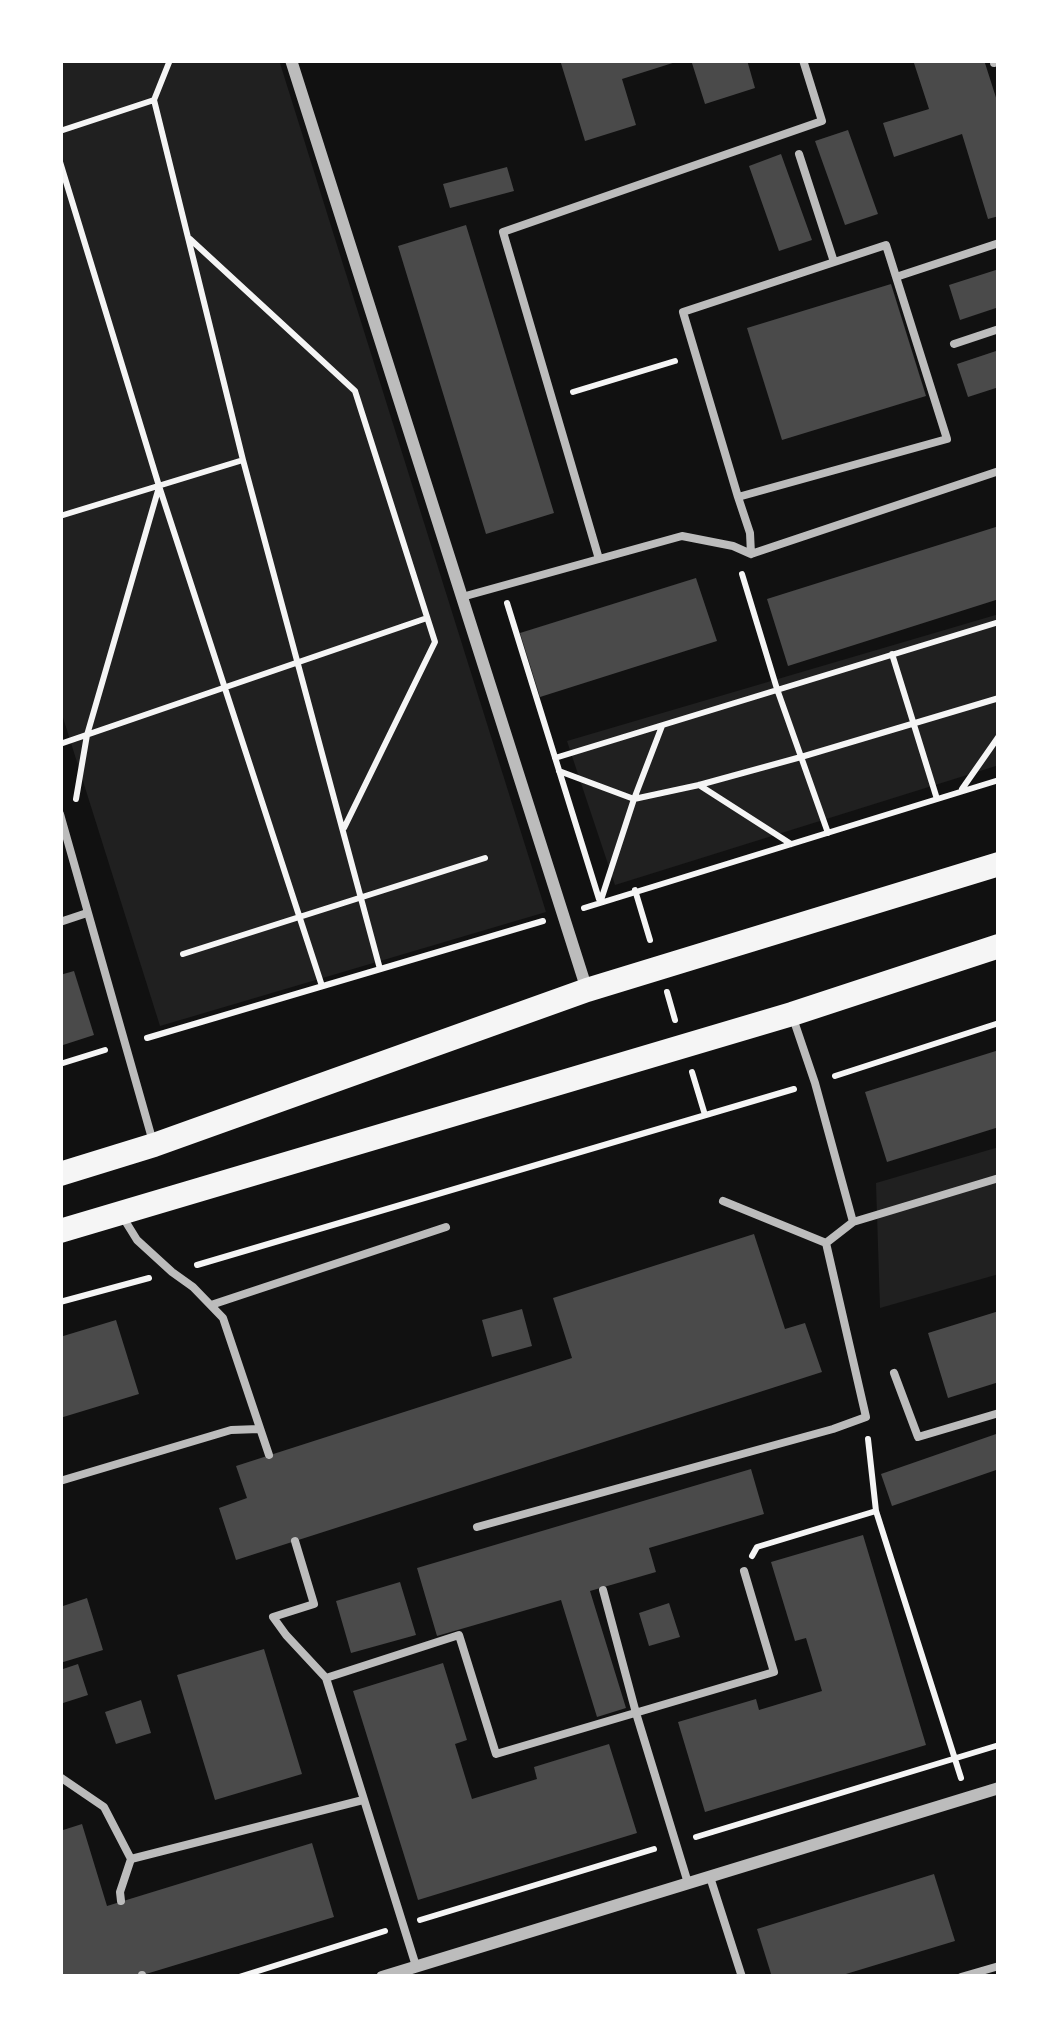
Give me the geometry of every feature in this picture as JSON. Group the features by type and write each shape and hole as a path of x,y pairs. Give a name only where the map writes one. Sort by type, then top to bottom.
{"main road":[{"path":"60,1174 154,1145 587,990 999,864"},
{"path":"60,1231 792,1014 999,946"}],"street":[{"path":"291,60 587,990"},
{"path":"382,1977 999,1788"}],"lane":[{"path":"599,559 503,232 822,121 803,60"},
{"path":"800,154 834,262"},
{"path":"896,277 999,243"},
{"path":"738,496 947,440 886,245 683,313 738,496 750,533 751,554"},
{"path":"954,344 999,329"},
{"path":"462,597 682,536 751,554 999,471"},
{"path":"60,814 154,1145"},
{"path":"60,922 88,913"},
{"path":"792,1014 853,1222"},
{"path":"826,1243 853,1222 999,1178"},
{"path":"723,1201 826,1243"},
{"path":"120,1212 137,1240 223,1318 269,1455"},
{"path":"211,1305 446,1227"},
{"path":"477,1527 866,1417 826,1243"},
{"path":"894,1373 918,1437 999,1413"},
{"path":"60,1481 231,1430 259,1429"},
{"path":"295,1541 314,1604 273,1617 326,1678 416,1966"},
{"path":"326,1678 459,1634 496,1754 774,1672 744,1571"},
{"path":"603,1590 688,1884"},
{"path":"60,1777 104,1807 131,1859 121,1901"},
{"path":"131,1859 363,1800"},
{"path":"710,1877 742,1977"},
{"path":"961,1977 999,1966"}],"path":[{"path":"170,60 154,100 243,460 380,969"},
{"path":"60,131 154,100"},
{"path":"60,162 159,486 322,986"},
{"path":"187,236 355,391 435,642 342,831"},
{"path":"553,398 696,355"},
{"path":"60,516 243,460"},
{"path":"68,844 87,735 159,486"},
{"path":"734,546 828,833"},
{"path":"502,586 600,903"},
{"path":"60,744 428,618"},
{"path":"555,758 999,622"},
{"path":"892,654 937,799"},
{"path":"559,771 634,799 802,757 999,698"},
{"path":"600,903 663,725"},
{"path":"959,792 999,736"},
{"path":"60,1064 999,780"},
{"path":"699,785 790,844"},
{"path":"183,954 485,858"},
{"path":"635,890 705,1115"},
{"path":"60,1302 705,1115 999,1023"},
{"path":"866,1417 876,1511 967,1798"},
{"path":"744,1571 757,1546 876,1511"},
{"path":"239,1977 999,1745"}],"shaded area":[{"path":"60,60 279,60 546,912 160,1026 60,708"},
{"path":"999,614 999,765 615,885 567,741"},
{"path":"999,1147 999,1274 880,1308 876,1183"}],"building":[{"path":"560,60 679,61 622,79 636,125 585,141"},
{"path":"691,60 747,60 755,88 705,104"},
{"path":"913,60 984,60 999,107 999,216 988,219 962,134 894,157 883,123 929,109"},
{"path":"848,130 878,214 845,225 815,141"},
{"path":"781,154 812,240 779,251 749,166"},
{"path":"507,167 514,191 450,208 443,184"},
{"path":"466,225 554,513 486,534 398,246"},
{"path":"999,269 999,307 960,320 949,285"},
{"path":"891,284 926,396 782,440 747,328"},
{"path":"999,350 999,387 968,397 957,364"},
{"path":"999,526 999,599 788,666 767,599"},
{"path":"696,578 717,641 540,697 520,633"},
{"path":"74,971 94,1035 60,1046 60,975"},
{"path":"999,1050 999,1127 887,1162 865,1092"},
{"path":"754,1234 785,1329 805,1323 822,1372 236,1560 219,1508 247,1498 236,1466 572,1358 553,1298"},
{"path":"522,1309 532,1346 492,1357 482,1320"},
{"path":"999,1311 999,1382 948,1398 928,1333"},
{"path":"116,1320 139,1394 60,1418 60,1337"},
{"path":"999,1433 999,1469 892,1506 881,1474"},
{"path":"751,1469 764,1514 649,1548 656,1572 590,1591 626,1708 597,1717 561,1600 437,1636 417,1568"},
{"path":"863,1535 926,1745 705,1812 678,1722 756,1699 759,1710 822,1691 806,1638 795,1641 771,1562"},
{"path":"400,1582 416,1635 351,1653 336,1601"},
{"path":"87,1598 103,1650 60,1663 60,1607"},
{"path":"669,1603 680,1637 649,1646 639,1613"},
{"path":"264,1649 302,1774 215,1800 177,1675"},
{"path":"443,1663 467,1740 455,1744 472,1799 537,1779 534,1767 609,1744 637,1833 418,1900 353,1691"},
{"path":"78,1664 88,1695 60,1704 60,1670"},
{"path":"141,1700 151,1733 116,1744 105,1712"},
{"path":"82,1824 107,1906 312,1843 334,1917 136,1977 60,1977 60,1831"},
{"path":"934,1874 955,1941 836,1977 772,1977 757,1929"}]}
